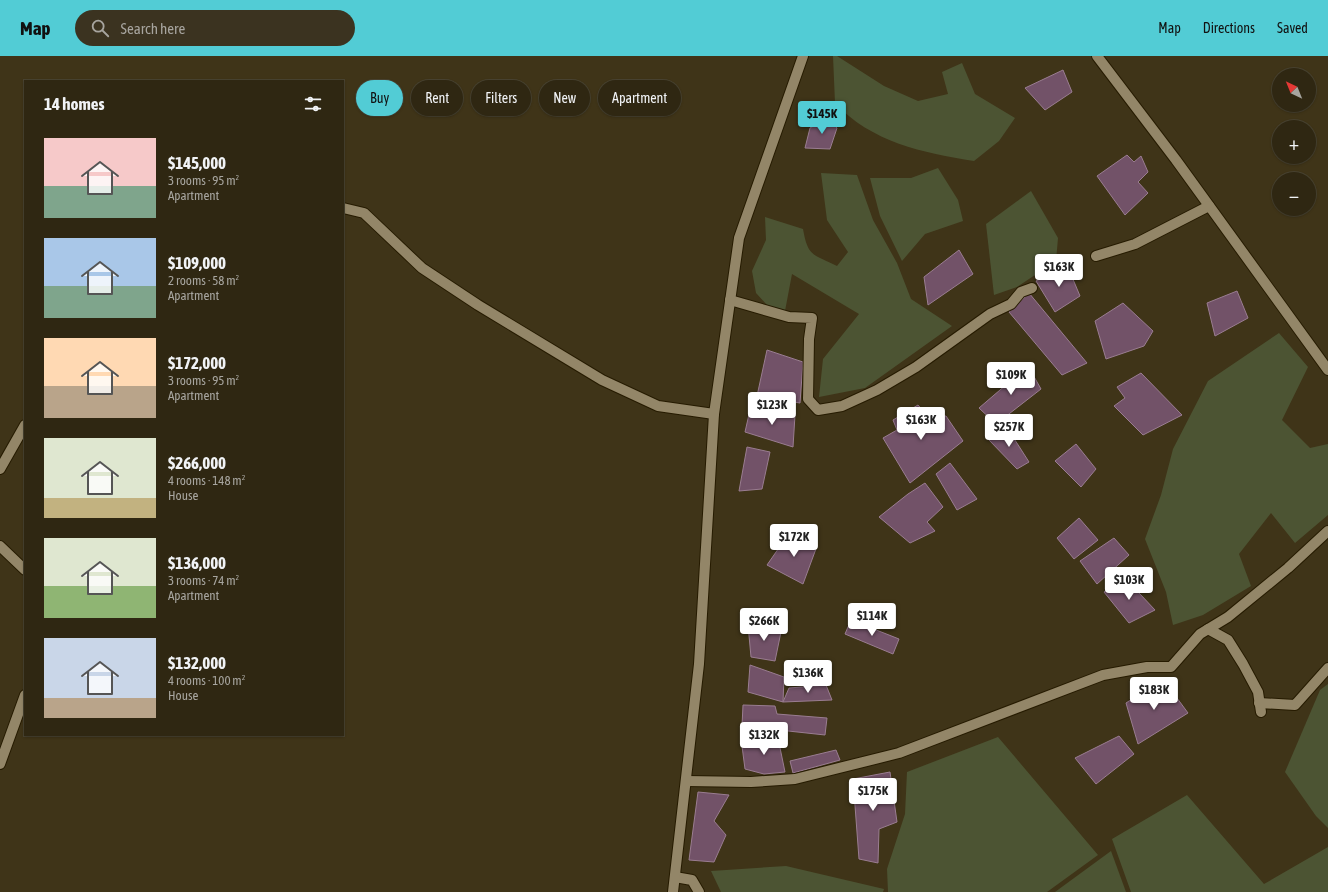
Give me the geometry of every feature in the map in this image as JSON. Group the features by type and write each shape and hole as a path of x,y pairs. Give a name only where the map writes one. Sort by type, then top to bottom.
{"street":[{"path":"673,892 699,664 714,414 739,238 804,56"},
{"path":"1097,56 1209,206 1328,370"},
{"path":"1096,256 1135,244 1209,206"},
{"path":"344,208 364,213 422,268 478,305 602,380 658,406 714,414"},
{"path":"730,300 789,317 812,318 809,339 808,399 818,410 842,406 877,390 916,367 990,314 1011,304 1021,292 1032,288"},
{"path":"0,469 24,427"},
{"path":"686,781 751,782 795,779 899,753 1103,675 1147,667 1171,667 1200,634 1228,617 1288,568 1328,530"},
{"path":"0,546 24,569"},
{"path":"1208,629 1228,640 1244,664 1258,692 1260,708 1295,705 1328,668"},
{"path":"0,764 24,698"},
{"path":"675,877 692,880 699,892"}],"green space":[{"path":"833,56 837,56 884,86 918,101 948,94 942,72 962,63 975,94 1015,118 999,141 974,161 936,154 899,144 865,127 849,116 835,103"},
{"path":"938,168 958,200 963,221 925,234 902,261 880,216 870,178 911,178"},
{"path":"821,173 857,175 873,220 897,263 911,299 952,326 865,388 819,397 823,359 859,314 792,274 785,311 768,306 756,293 752,271 766,240 765,217 803,229 807,245 813,254 837,266 848,252 827,220"},
{"path":"1031,191 1058,238 1056,261 1017,287 994,295 986,224"},
{"path":"1279,333 1308,367 1282,420 1310,448 1328,444 1328,515 1295,543 1271,513 1239,554 1251,586 1203,615 1173,625 1166,592 1145,539 1161,495 1173,449 1208,381"},
{"path":"1328,684 1328,828 1316,816 1285,772 1320,690"},
{"path":"998,737 1098,855 1047,892 888,892 887,869 905,814 907,772"},
{"path":"1187,795 1264,884 1328,847 1328,892 1131,892 1112,839"},
{"path":"1111,851 1126,892 1055,892"},
{"path":"786,866 884,889 883,892 721,892 711,871"}],"building":[{"path":"1063,70 1072,92 1045,110 1025,88"},
{"path":"828,118 837,128 830,149 805,148 810,128"},
{"path":"1127,155 1134,162 1141,156 1148,172 1138,182 1148,193 1125,215 1097,176"},
{"path":"959,250 973,274 928,305 924,277"},
{"path":"1067,265 1080,296 1055,312 1036,281"},
{"path":"1237,291 1248,318 1215,336 1207,303"},
{"path":"1029,293 1087,363 1062,375 1009,312"},
{"path":"1123,303 1153,331 1144,346 1106,359 1095,321"},
{"path":"767,350 803,362 800,403 757,396"},
{"path":"1028,366 1041,389 996,424 979,408"},
{"path":"1141,373 1182,415 1143,435 1114,406 1125,398 1117,387"},
{"path":"918,405 928,416 946,416 963,441 910,483 883,438 897,430 893,420"},
{"path":"750,410 795,415 793,447 745,432"},
{"path":"1006,426 1029,462 1017,469 989,440"},
{"path":"1076,444 1096,469 1081,487 1055,461"},
{"path":"747,447 770,452 762,489 739,491"},
{"path":"950,463 977,499 957,510 936,474"},
{"path":"925,483 943,507 927,522 935,531 910,543 879,517 908,494"},
{"path":"1079,518 1098,540 1074,559 1057,538"},
{"path":"790,532 817,546 803,584 767,565"},
{"path":"1114,538 1129,555 1097,584 1080,561"},
{"path":"1125,578 1155,610 1129,623 1104,592"},
{"path":"851,620 899,639 893,654 845,634"},
{"path":"748,625 782,627 775,661 751,657"},
{"path":"750,665 784,677 783,702 748,692"},
{"path":"1163,679 1188,713 1138,744 1126,703"},
{"path":"826,685 832,700 783,702 789,688"},
{"path":"743,705 775,706 777,714 827,718 825,735 742,726"},
{"path":"1119,736 1134,754 1096,784 1075,758"},
{"path":"778,738 785,772 764,774 745,769 742,746 750,746 749,739"},
{"path":"836,750 840,760 793,773 790,761"},
{"path":"890,772 897,822 879,829 878,863 859,859 853,779"},
{"path":"698,792 729,795 714,821 726,835 714,862 689,860"}]}
